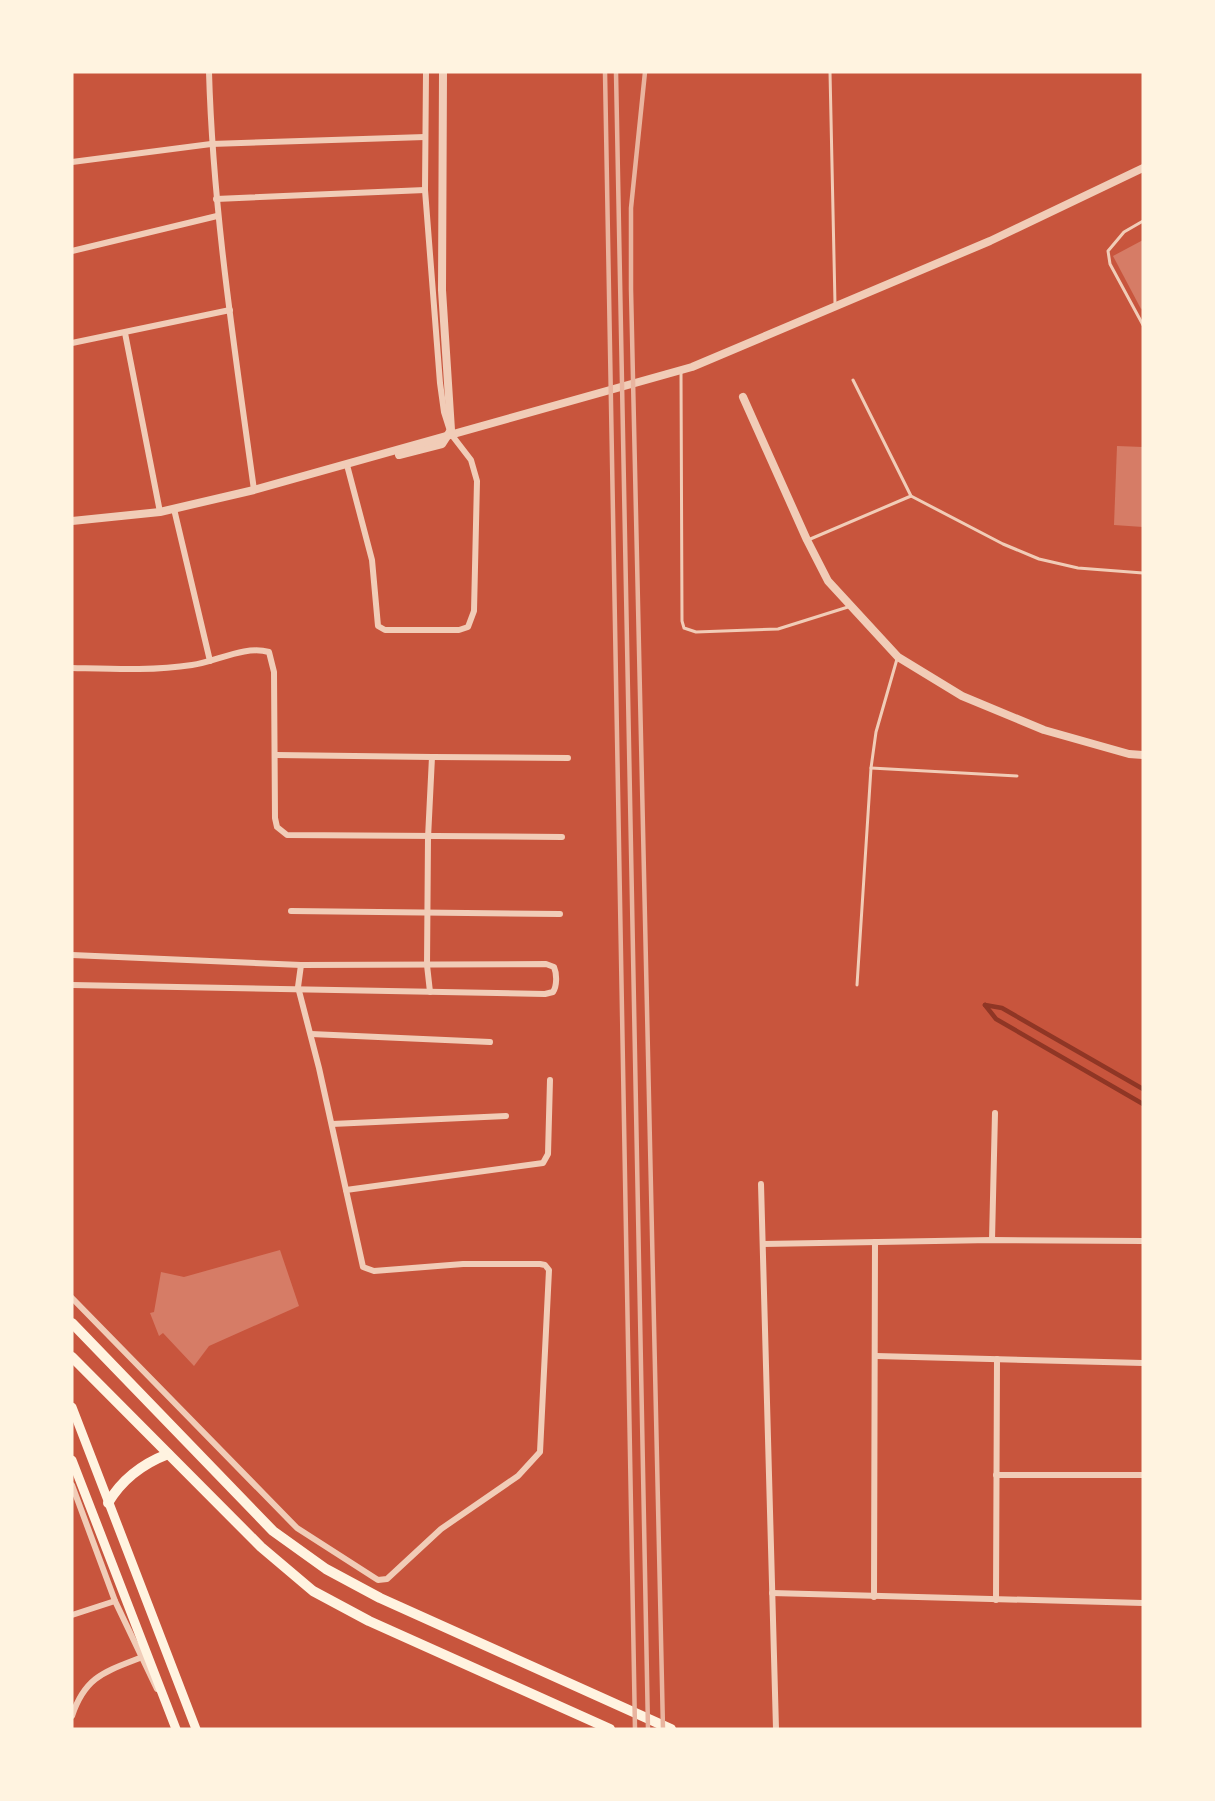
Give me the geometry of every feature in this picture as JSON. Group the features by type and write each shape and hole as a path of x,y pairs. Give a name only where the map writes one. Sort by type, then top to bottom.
{"highway":[{"path":"72,1323 273,1531 326,1569 380,1598 671,1729"},
{"path":"72,1358 261,1547 313,1591 369,1621 610,1729"},
{"path":"108,1503 124,1479 153,1460 168,1454"}],"main road":[{"path":"72,1407 196,1729"},
{"path":"72,1460 176,1729"}],"street":[{"path":"209,72 211,144 217,216 254,489"},
{"path":"347,465 372,560 378,626 385,630 459,630 468,627 474,611 477,481 471,460 451,434 444,412 440,383 425,190 426,72"},
{"path":"72,519 148,511 434,447 447,440 452,418 442,290 443,72"},
{"path":"72,162 211,144 425,137"},
{"path":"72,519 174,509 347,465 681,370 716,358 990,241 1143,168"},
{"path":"216,199 425,190"},
{"path":"72,251 217,216"},
{"path":"72,343 230,310"},
{"path":"125,333 160,512"},
{"path":"743,397 807,540 828,581 898,657 962,696 1044,730 1129,754 1143,755"},
{"path":"174,509 210,661"},
{"path":"72,668 159,669 254,651 269,652 274,672 275,818 281,833 428,838 561,837"},
{"path":"276,755 568,758"},
{"path":"430,992 428,838 432,757"},
{"path":"291,911 560,914"},
{"path":"72,956 301,965 546,964 554,967 555,988 550,994 298,987 72,985"},
{"path":"72,1298 297,1528 363,1572 383,1581 441,1529 518,1476 540,1452 549,1278 545,1265 463,1264 368,1270 360,1262 332,1124 298,987 301,965"},
{"path":"310,1035 490,1042"},
{"path":"346,1190 543,1162 548,1154 550,1080"},
{"path":"992,1240 995,1113"},
{"path":"332,1124 506,1116"},
{"path":"761,1184 776,1729"},
{"path":"763,1244 992,1240 1143,1241"},
{"path":"874,1597 875,1242"},
{"path":"876,1356 1143,1363"},
{"path":"996,1600 997,1359"},
{"path":"996,1474 1143,1475"},
{"path":"72,1485 115,1600 140,1658 168,1708"},
{"path":"772,1593 1143,1603"},
{"path":"72,1615 115,1600"},
{"path":"72,1716 89,1683 104,1672 140,1658"}],"lane":[{"path":"830,72 835,306"},
{"path":"1143,221 1124,232 1108,251 1110,264 1143,326"},
{"path":"681,370 682,621 684,628 696,632 778,629 850,607"},
{"path":"853,380 911,496 1003,544 1040,559 1078,568 1143,573"},
{"path":"807,540 911,496"},
{"path":"857,985 876,732 898,657"},
{"path":"872,768 1017,776"}],"building":[{"path":"1143,240 1143,308 1141,309 1113,256"},
{"path":"1117,446 1143,447 1143,527 1114,525"},
{"path":"280,1250 299,1306 209,1346 194,1366 163,1333 159,1336 150,1313 154,1312 161,1272 184,1277"}],"waterway":[{"path":"985,1005 996,1019 1143,1104"},
{"path":"985,1005 1002,1008 1143,1089"}],"railway":[{"path":"605,72 635,1729"},
{"path":"616,72 648,1729"},
{"path":"645,72 631,208 631,289 663,1729"}]}
